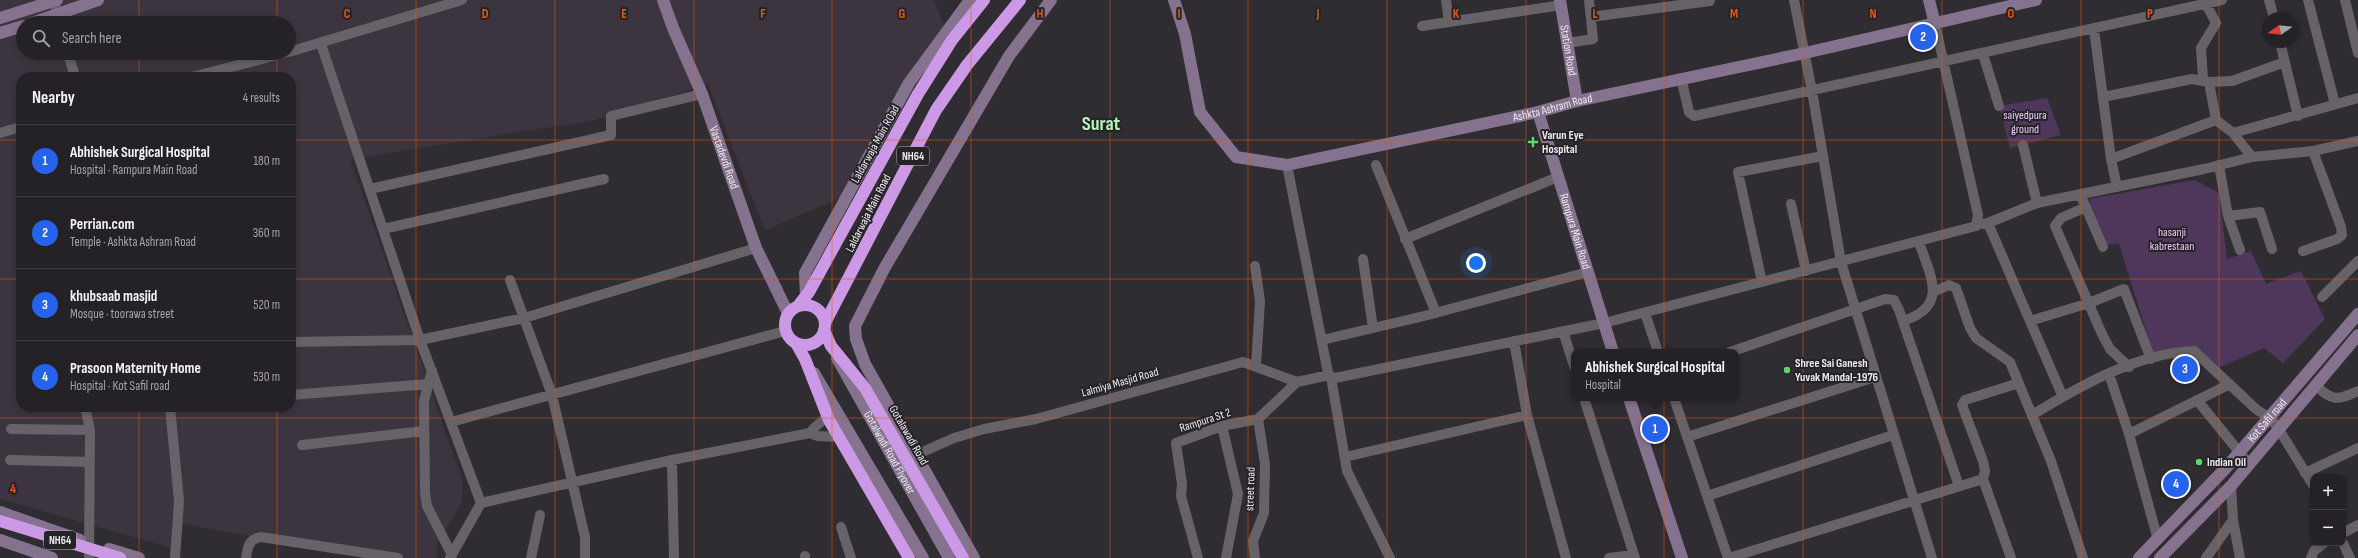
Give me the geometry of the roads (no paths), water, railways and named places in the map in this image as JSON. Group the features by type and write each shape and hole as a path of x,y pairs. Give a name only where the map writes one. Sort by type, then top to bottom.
{"highway":[{"name":"Laldarwaja Main ROad","path":"793,310 806,296 918,94 952,40 984,0"},
{"name":"Laldarwaja Main Road","path":"824,327 936,110 967,65 1020,0"},
{"path":"793,310 804,305 815,308 823,317 824,327"},
{"name":"NH64","path":"785,331 785,319 793,310"},
{"name":"NH64","path":"796,344 803,345 816,342 824,327"},
{"name":"Gotalawadi Road","path":"824,327 832,346 865,388 963,558"},
{"path":"785,331 796,344 805,359 827,417 909,558"},
{"name":"NH64","path":"0,521 120,558"},
{"name":"NH64","path":"0,529 90,558"}],"street":[{"path":"65,16 98,0"},
{"path":"296,50 321,44 462,0"},
{"name":"Vastadevdi Road","path":"663,0 673,28 702,94 756,248 793,310"},
{"path":"806,296 804,273 909,83 970,0"},
{"path":"974,558 918,454 865,364 856,339 855,326 884,269 1009,56 1051,0"},
{"name":"Ashkta Ashram Road","path":"1174,0 1185,34 1200,112 1236,157 1287,165 1538,112 1577,101 1805,53 2036,0"},
{"path":"1446,0 1449,22"},
{"path":"1567,43 1593,39 1589,0"},
{"path":"1794,0 1812,91 1840,262 1912,500 1932,558"},
{"path":"1929,0 1945,61 1978,215 2030,321 2064,397"},
{"path":"1681,78 1689,112 1694,116 1983,54 2222,0"},
{"path":"2269,0 2272,12"},
{"path":"2308,0 2335,104"},
{"path":"2345,0 2358,53"},
{"path":"0,18 56,1 58,16"},
{"path":"1591,17 1710,1"},
{"path":"1422,26 1561,3"},
{"name":"Station Road","path":"1561,3 1577,101"},
{"path":"2206,4 2216,23 2201,48 2206,80 2216,120 2233,133 2252,157"},
{"path":"0,33 16,28"},
{"path":"2094,29 2111,159 2117,187"},
{"path":"321,44 420,340 481,503"},
{"path":"2282,48 2298,116"},
{"path":"1983,54 1999,106"},
{"path":"70,60 74,72"},
{"path":"211,72 258,60"},
{"path":"2104,97 2183,80 2232,81 2285,62"},
{"path":"370,189 611,135 611,116 702,94"},
{"path":"2233,133 2358,98"},
{"name":"Rampura Main Road","path":"1538,112 1612,349"},
{"path":"2111,159 2216,120"},
{"path":"0,133 16,128"},
{"path":"1258,419 1298,382 1330,376 1335,378 1604,323 1971,229 2037,203 2252,157 2313,151 2358,141"},
{"path":"2023,145 2037,203"},
{"path":"2303,251 2337,239 2342,235 2341,227 2313,151"},
{"path":"1762,282 1738,172 1823,156"},
{"path":"1287,165 1330,376 1347,471 1390,558"},
{"path":"1376,165 1436,313"},
{"path":"2219,165 2228,216 2240,250"},
{"path":"1405,239 1558,177"},
{"path":"383,229 604,178"},
{"path":"2080,194 2103,247"},
{"path":"1791,204 1806,271"},
{"path":"2086,208 2061,218 2055,226 2088,303 2110,349 2128,367"},
{"path":"2228,216 2260,212 2272,250"},
{"path":"1903,321 1917,317 1926,310 1933,300 1935,291 1919,242"},
{"path":"296,342 420,340 524,318 756,248"},
{"path":"1363,259 1373,328"},
{"path":"2322,297 2358,261"},
{"path":"1255,266 1260,301 1259,341 1256,366"},
{"path":"1322,340 1436,313 1588,272"},
{"path":"510,280 552,395 574,482 585,536 585,558"},
{"path":"1935,291 1949,284 1956,288 1976,338 2010,362 2051,462 2083,558"},
{"path":"2030,321 2088,303 2124,289 2151,359"},
{"path":"1739,349 1855,311 1885,299 1894,300 1903,321 1959,486"},
{"path":"1645,313 1657,349"},
{"name":"Kot Safil road","path":"2139,558 2158,540 2240,452 2358,314"},
{"path":"451,422 785,331"},
{"path":"1563,331 1571,356"},
{"name":"Kot Safil road","path":"2160,558 2231,486 2278,428 2358,335"},
{"path":"1514,341 1527,415 1566,558"},
{"name":"Gotalwadi Road Flyover","path":"832,346 856,394 949,558"},
{"path":"2032,416 2064,397 2109,374 2151,359 2194,350 2257,410 2269,417 2278,428 2310,480"},
{"name":"Gotalwadi Road Flyover","path":"805,359 832,402 923,558"},
{"name":"Lalmiya Masjid Road","path":"918,454 954,438 984,429 1093,404 1243,362 1298,382"},
{"path":"432,370 424,401 427,506 451,557"},
{"path":"2109,374 2129,434 2158,540"},
{"path":"1687,437 1875,377"},
{"path":"2011,558 1983,479 1985,471 1983,461 1962,405 1965,400 2019,382"},
{"path":"296,394 428,384"},
{"path":"2129,434 2230,384"},
{"path":"2315,385 2333,398 2338,399 2358,391"},
{"path":"2197,400 2249,464"},
{"path":"1585,401 1635,556 1609,558"},
{"path":"1630,401 1682,558"},
{"path":"1675,401 1729,558 1983,479"},
{"path":"86,412 90,430 90,558"},
{"path":"170,412 179,501 175,558"},
{"path":"1345,457 1527,415"},
{"path":"810,433 815,426 827,417"},
{"name":"Rampura St 2","path":"1198,558 1180,496 1182,484 1176,443 1222,426 1258,419"},
{"name":"street road","path":"1255,558 1253,541 1264,513 1265,464 1258,419"},
{"name":"street road","path":"1222,426 1238,494 1226,558"},
{"path":"11,429 90,430"},
{"path":"302,446 424,431"},
{"path":"451,557 481,503 672,460 810,433 818,436 838,437"},
{"path":"1707,496 1893,435"},
{"path":"2305,473 2358,448"},
{"path":"10,460 90,462"},
{"path":"672,460 674,558"},
{"path":"2231,486 2233,520 2240,558"},
{"path":"0,512 89,543 139,558"},
{"path":"531,558 540,515"},
{"path":"2206,558 2233,520"},
{"path":"2346,531 2358,525"},
{"path":"841,527 851,558"},
{"path":"246,558 248,545 253,539 261,537 398,558"},
{"path":"0,540 52,558"},
{"path":"2311,558 2314,551 2320,546"},
{"path":"2344,546 2350,558"}],"place":[{"name":"Perrian.com","path":"1923,37"},
{"name":"Varun Eye Hospital","path":"1533,142"},
{"name":"khubsaab masjid","path":"2185,369"},
{"name":"Shree Sai Ganesh Yuvak Mandal-1976","path":"1787,370"},
{"name":"Abhishek Surgical Hospital","path":"1655,429"},
{"name":"Indian Oil","path":"2199,462"},
{"name":"Prasoon Maternity Home","path":"2176,484"}],"district":[{"name":"Surat","path":"1101,123"}],"park label":[{"name":"saiyedpura ground","path":"2025,122"},
{"name":"hasanji kabrestaan","path":"2172,239"}]}
